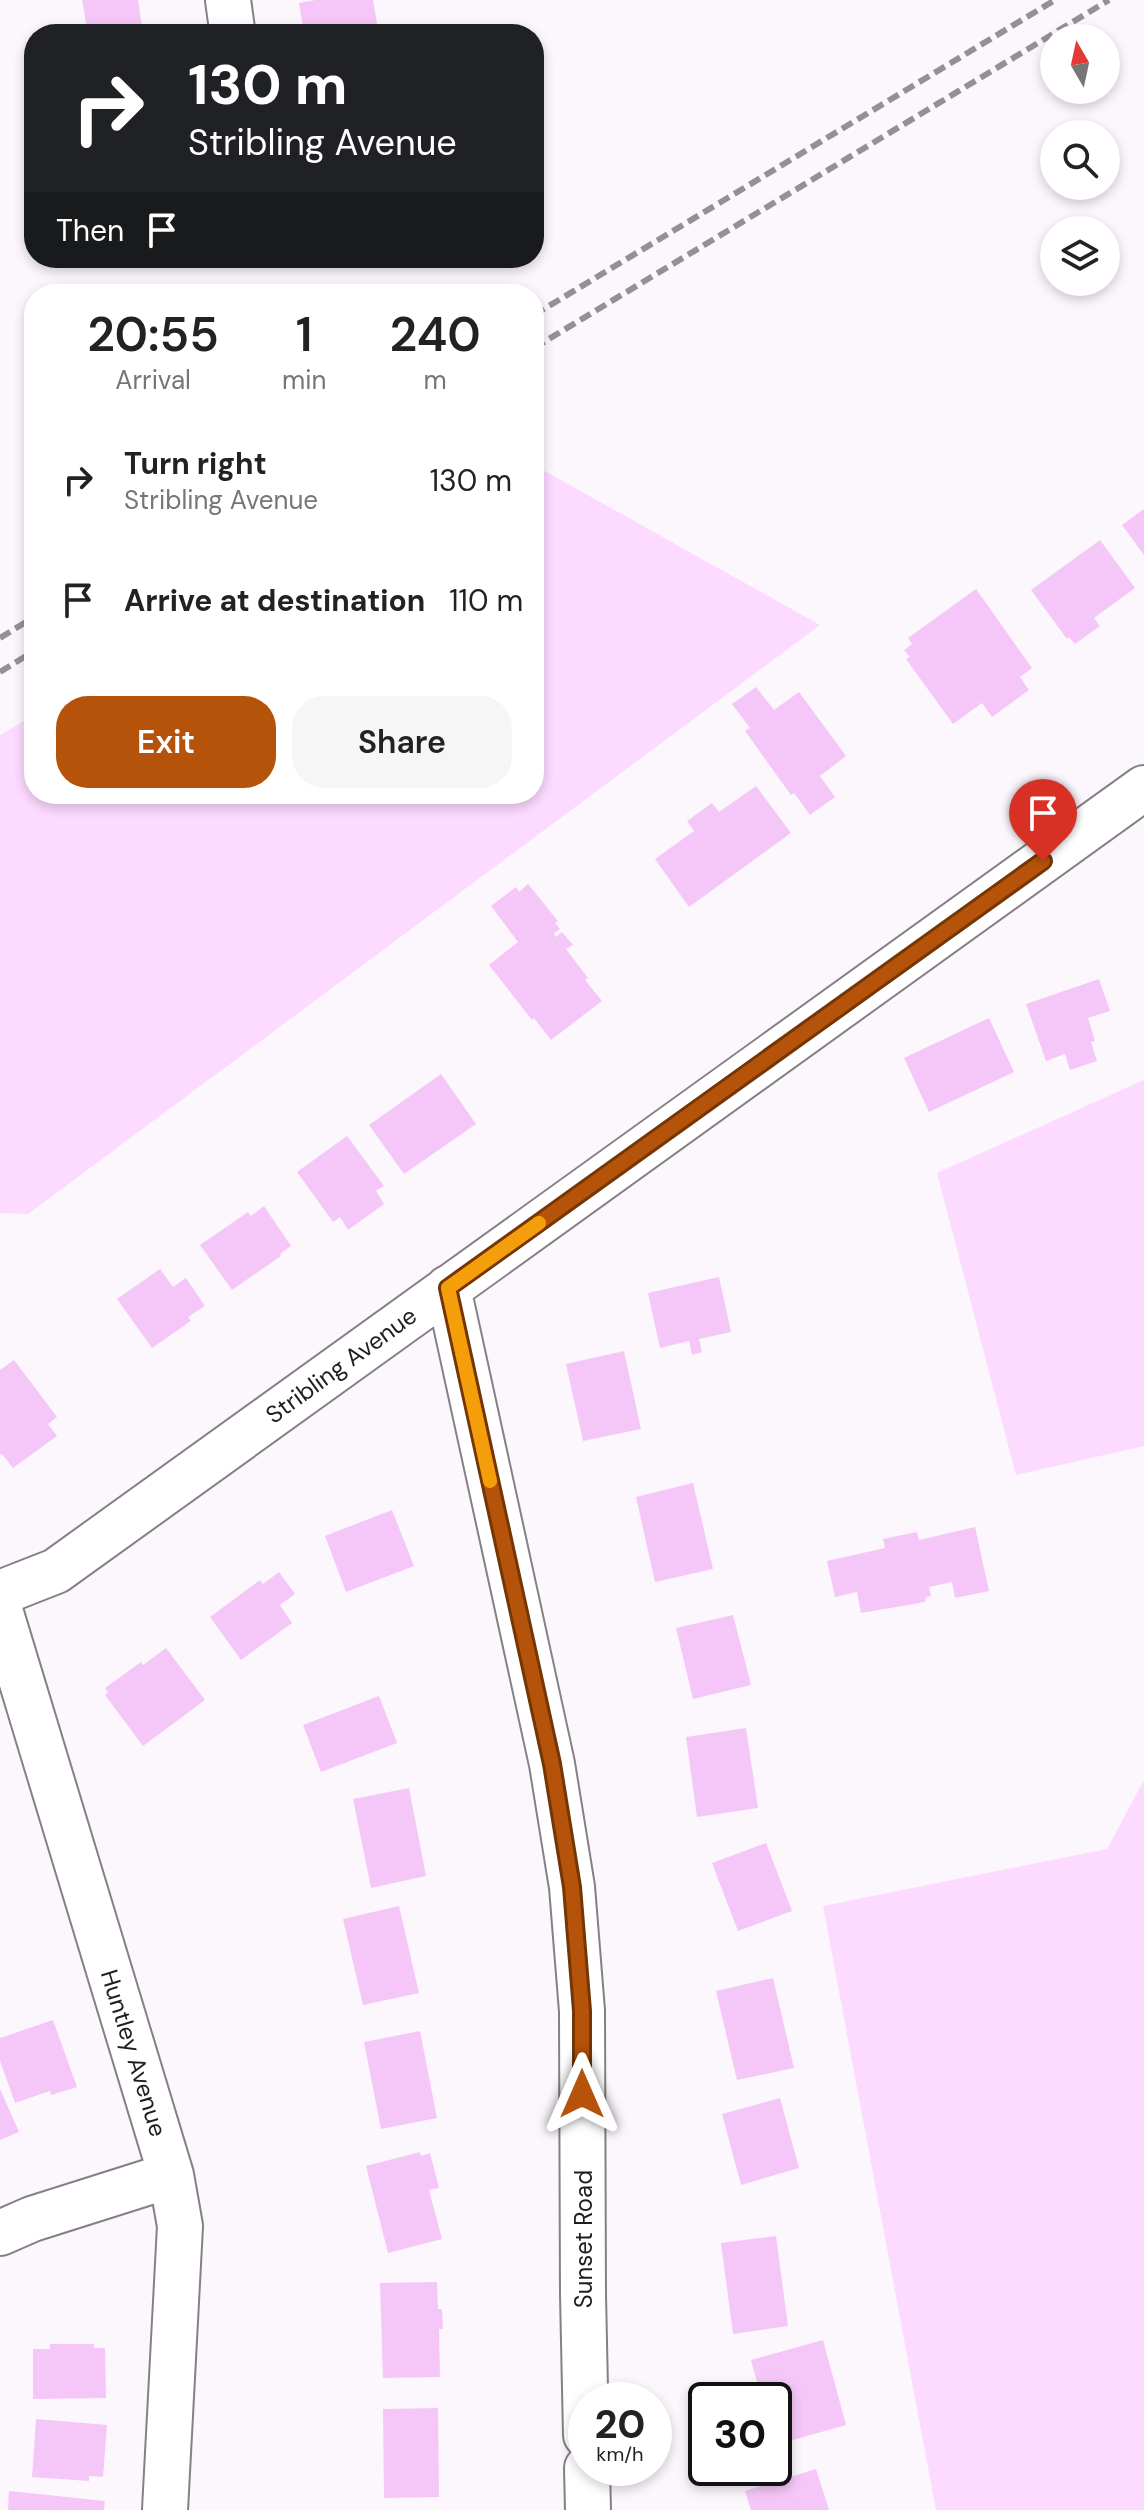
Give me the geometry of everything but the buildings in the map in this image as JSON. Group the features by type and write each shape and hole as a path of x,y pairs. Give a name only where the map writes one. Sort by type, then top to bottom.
{"street":[{"name":"Stribling Avenue","path":"0,1593 56,1571 1144,788"},
{"name":"Sunset Road","path":"448,1288 552,1764 572,1887 582,2011 585,2382"},
{"name":"Huntley Avenue","path":"0,1610 171,2175 180,2226 165,2510"},
{"path":"0,2233 32,2219 171,2175"},
{"path":"587,2486 588,2510"}],"shaded area":[{"path":"544,471 820,625 28,1214 0,1213 0,735 24,721 24,804 544,804"},
{"path":"1144,1080 1144,1446 1016,1475 937,1173"},
{"path":"1144,1780 1144,2510 936,2510 823,1906 1107,1849"}],"railway":[{"path":"544,309 1055,0"},
{"path":"544,342 1109,0"},
{"path":"0,638 24,623"},
{"path":"0,672 24,657"}],"slow traffic":[{"path":"490,1481 448,1288 539,1223"}],"route":[{"path":"582,2094 582,2011 572,1887 552,1764 448,1288 1043,861"}]}
